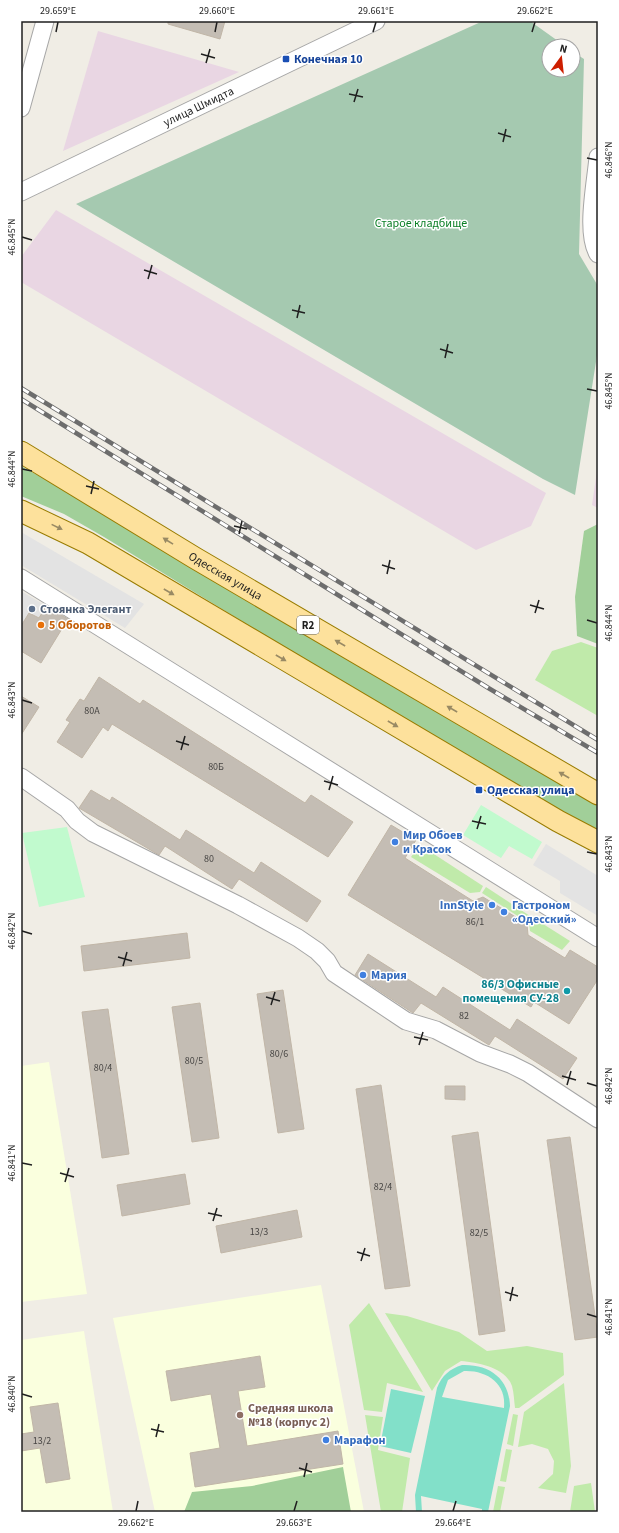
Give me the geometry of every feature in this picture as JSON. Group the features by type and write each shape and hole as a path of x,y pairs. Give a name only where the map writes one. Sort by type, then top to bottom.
{"main road":[{"name":"Одесская улица","path":"21,452 195,558 598,794"},
{"path":"21,511 88,543 551,817 598,842"}],"street":[{"path":"21,108 45,21"},
{"name":"улица Шмидта","path":"21,192 376,21"},
{"path":"598,157 592,224 593,239 598,254"},
{"path":"21,578 598,938"},
{"path":"21,777 68,810 77,821 93,833 238,905 298,938 317,951 327,961 334,973 406,1021 436,1030 480,1053 510,1064 528,1073 598,1120"}],"shaded area":[{"path":"98,31 239,72 63,151"},
{"path":"56,210 546,493 531,526 476,550 21,282 21,257"},
{"path":"598,464 598,508 592,505"},
{"path":"21,532 144,604 125,628 21,565"},
{"name":"Стоянка Элегант","path":"21,591 46,606 39,618 29,613 21,626"},
{"path":"546,844 598,876 598,916 560,893 560,881 533,865"},
{"path":"49,1062 87,1294 21,1302 21,1066"},
{"name":"Средняя школа №18 (корпус 2)","path":"321,1285 364,1512 155,1512 113,1318"},
{"path":"84,1331 113,1512 21,1512 21,1340"}],"green space":[{"name":"Старое кладбище","path":"483,21 530,21 554,38 541,38 541,78 581,78 581,57 584,59 579,254 598,286 598,349 575,495 543,479 76,204"},
{"path":"21,466 211,572 386,681 598,806 598,836 468,759 104,537 64,514 21,496"},
{"path":"598,524 598,644 577,636 575,597 584,531"},
{"path":"581,642 598,648 598,716 535,680 552,651"},
{"path":"481,805 542,842 532,859 509,846 501,858 463,835"},
{"path":"67,827 85,897 39,907 22,833"},
{"path":"420,845 483,886 480,892 470,893 411,857"},
{"path":"486,887 530,916 527,922 482,893"},
{"path":"532,917 570,941 562,950 530,931 529,922"},
{"path":"369,1303 423,1392 387,1383 382,1412 364,1410 349,1325"},
{"path":"385,1313 407,1316 459,1332 487,1351 527,1346 563,1353 564,1375 519,1408 515,1408 512,1386 504,1374 491,1367 476,1363 461,1361 445,1371 432,1391"},
{"path":"462,1365 472,1365 489,1370 501,1380 509,1396 510,1406 488,1512 482,1512 482,1509 421,1496 422,1512 416,1512 415,1495 437,1388 444,1376","holes":["464,1371 472,1371 487,1376 498,1385 504,1399 504,1408 442,1397 448,1380"]},
{"path":"564,1383 571,1466 566,1493 538,1488 553,1474 554,1461 548,1449 532,1444 518,1447 524,1412"},
{"path":"391,1389 425,1396 411,1453 380,1446"},
{"path":"513,1414 518,1415 513,1446 507,1444"},
{"path":"365,1415 383,1417 378,1450 410,1458 402,1512 381,1512"},
{"path":"506,1449 512,1450 506,1482 500,1481"},
{"path":"343,1467 351,1512 184,1512 192,1492 252,1486"},
{"path":"591,1483 595,1512 570,1512 574,1486"},
{"path":"498,1486 505,1487 500,1512 493,1512"}],"building":[{"path":"168,21 225,21 220,39 168,24"},
{"path":"46,606 68,619 41,663 21,651 21,626 29,613 39,618"},
{"path":"99,677 140,704 143,700 305,803 311,795 353,822 328,857 112,724 108,731 103,727 82,758 57,742 70,722 66,720 80,699 84,701"},
{"path":"21,696 39,707 21,735"},
{"path":"91,790 110,801 112,797 180,840 186,830 254,873 261,862 321,901 307,922 239,879 232,889 165,846 159,855 79,808"},
{"path":"391,825 416,840 405,858 473,901 483,897 527,924 528,935 565,958 570,950 598,967 598,979 569,1024 534,1002 531,1007 348,895"},
{"path":"187,933 190,958 84,971 81,946"},
{"path":"368,954 436,997 443,987 510,1030 517,1019 577,1058 563,1079 495,1036 489,1045 421,1003 413,1013 355,975"},
{"path":"283,990 304,1129 278,1133 257,994"},
{"path":"200,1003 219,1138 192,1142 172,1007"},
{"path":"108,1009 129,1154 102,1158 82,1012"},
{"path":"381,1085 410,1286 385,1289 356,1089"},
{"path":"445,1086 465,1086 465,1100 445,1099"},
{"path":"478,1132 505,1331 479,1335 452,1136"},
{"path":"570,1137 598,1337 575,1340 547,1140"},
{"path":"185,1174 190,1204 122,1216 117,1185"},
{"path":"297,1210 302,1237 221,1253 216,1226"},
{"path":"260,1356 265,1387 238,1391 247,1446 338,1431 343,1464 195,1487 190,1453 220,1448 211,1394 171,1401 166,1371"},
{"path":"58,1403 70,1479 46,1483 40,1448 21,1451 21,1434 34,1432 30,1407"}],"railway":[{"path":"21,388 598,740"},
{"path":"21,399 490,689 598,753"}],"place":[{"name":"Конечная 10","path":"286,59"},
{"name":"Стоянка Элегант","path":"32,609"},
{"name":"5 Оборотов","path":"41,625"},
{"name":"Одесская улица","path":"479,790"},
{"name":"Мир Обоев и Красок","path":"395,842"},
{"name":"InnStyle","path":"492,905"},
{"name":"Гастроном «Одесский»","path":"504,912"},
{"name":"Мария","path":"363,975"},
{"name":"86/3 Офисные помещения СУ-28","path":"567,991"},
{"name":"Средняя школа №18 (корпус 2)","path":"240,1415"},
{"name":"Марафон","path":"326,1440"}]}
